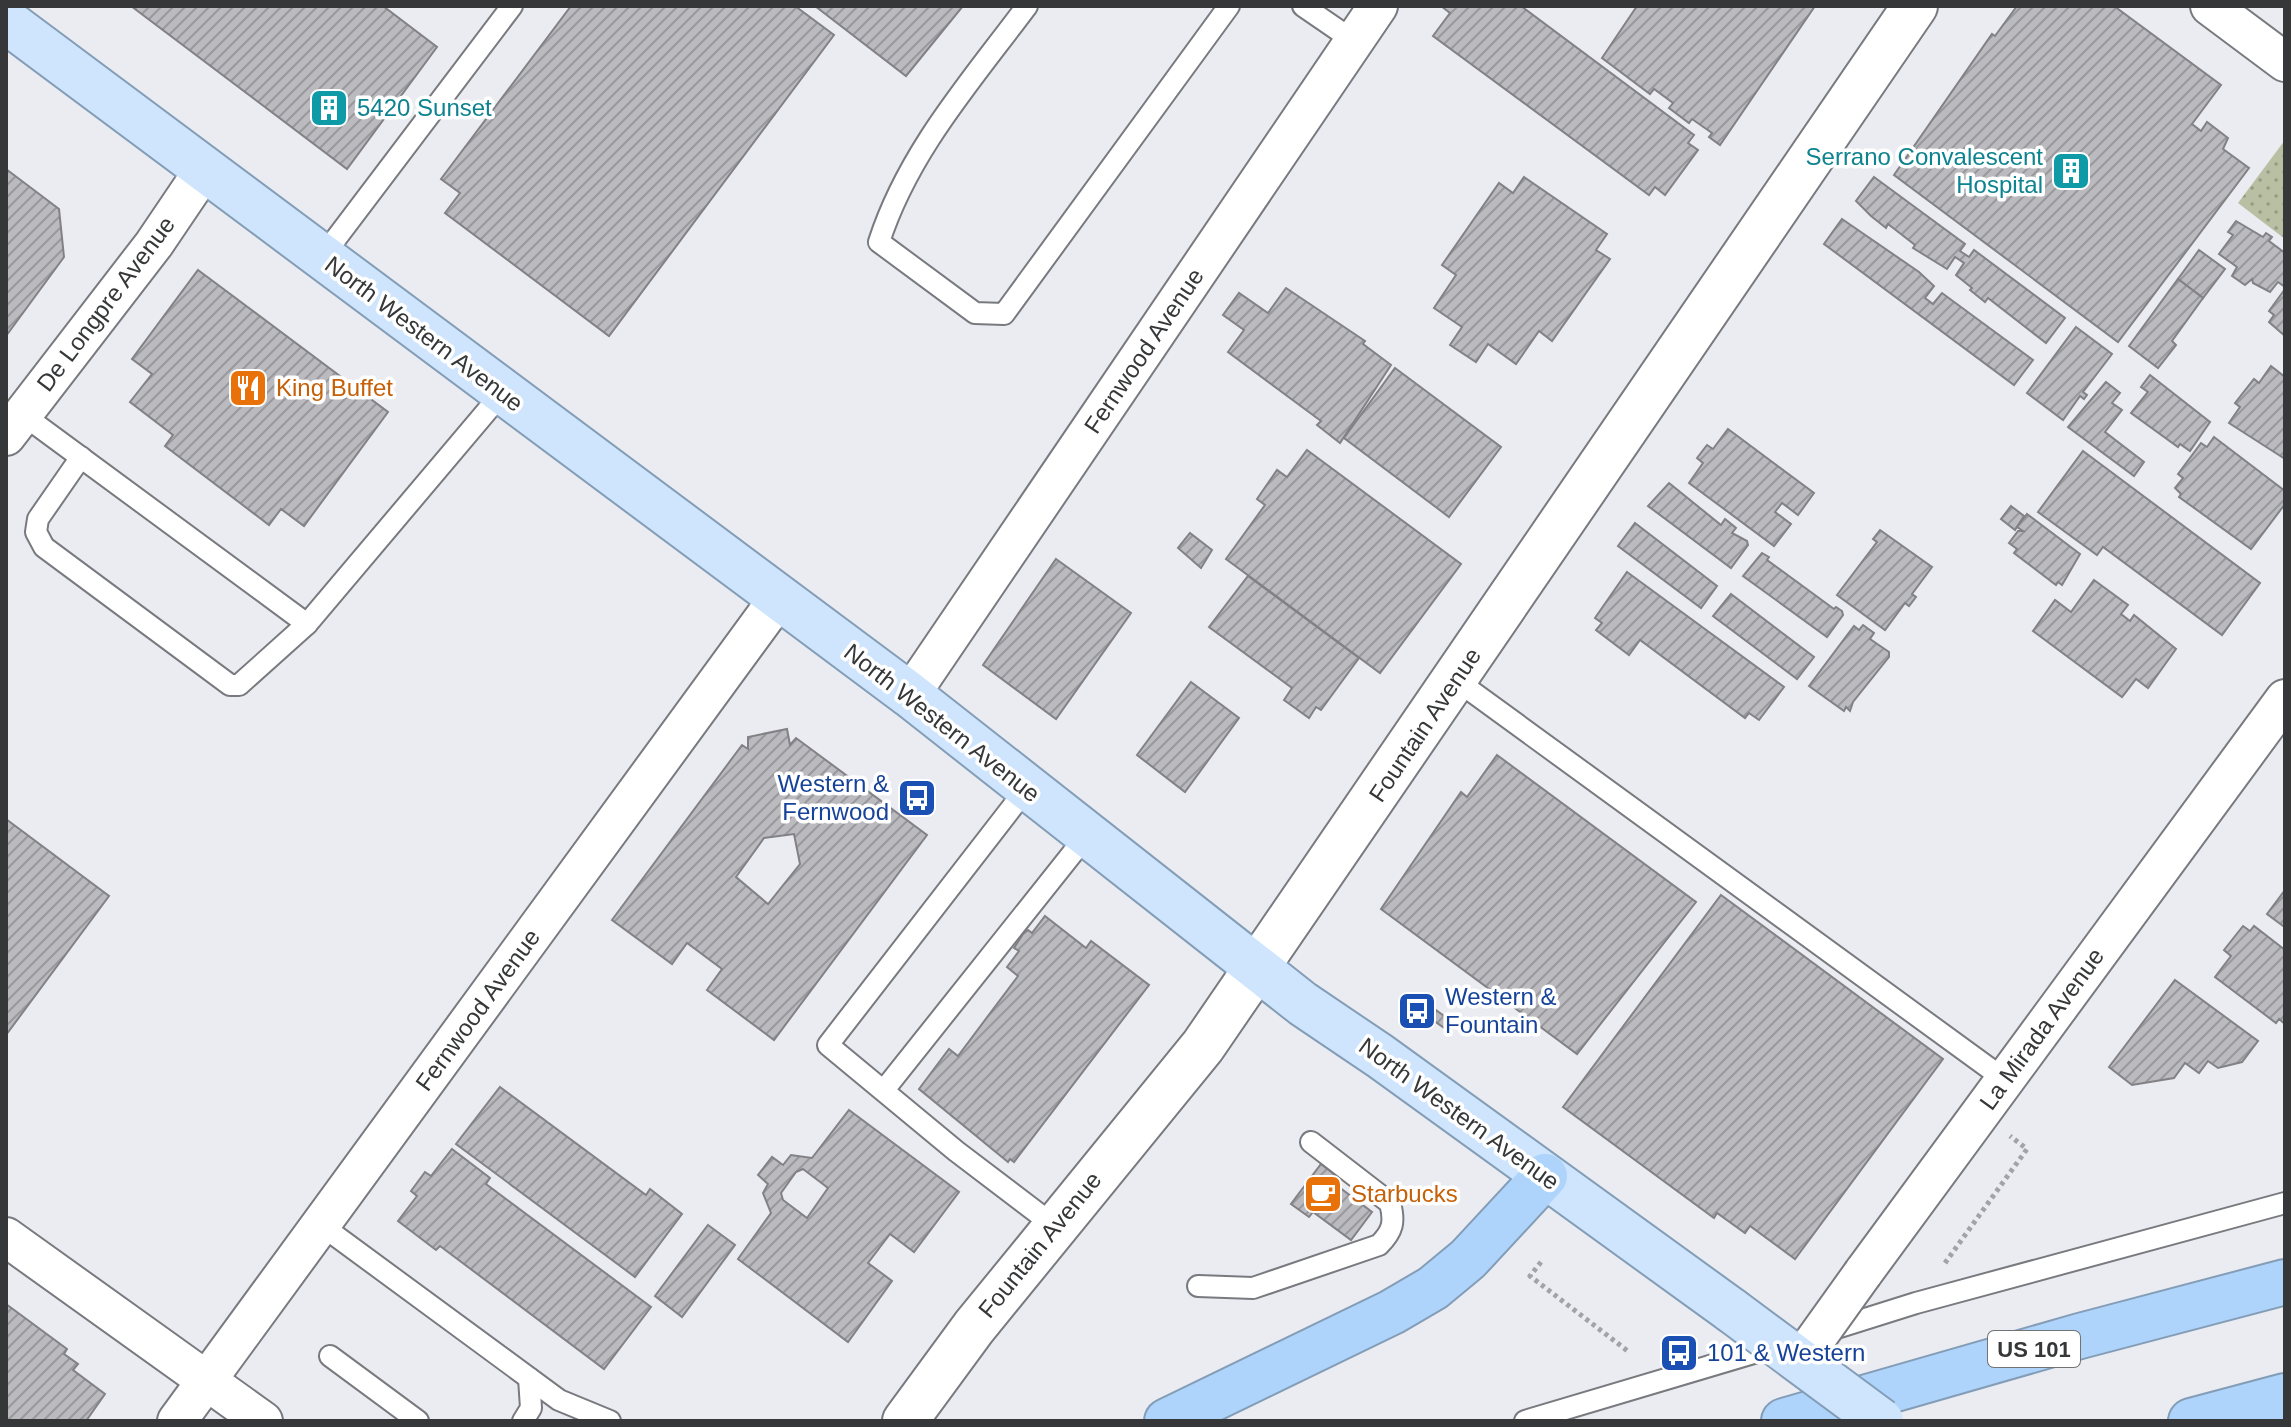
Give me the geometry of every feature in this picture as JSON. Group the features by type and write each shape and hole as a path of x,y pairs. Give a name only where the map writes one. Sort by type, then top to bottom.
{"highway":[{"path":"1167,1421 1392,1312 1433,1288 1468,1259 1545,1176"},
{"name":"US 101","path":"1784,1421 2285,1282"},
{"path":"2191,1421 2285,1396"}],"main road":[{"name":"North Western Avenue","path":"6,21 910,695 1258,969 1881,1421"}],"street":[{"name":"Fernwood Avenue","path":"910,695 1378,6"},
{"name":"Fountain Avenue","path":"905,1421 974,1327 1203,1046 1258,969 1915,6"},
{"path":"2210,6 2285,62"},
{"name":"De Longpre Avenue","path":"14,425 154,244 204,170"},
{"name":"Fernwood Avenue","path":"177,1421 778,599"},
{"name":"La Mirada Avenue","path":"1800,1361 2285,699"},
{"path":"6,1237 263,1421"}],"lane":[{"path":"322,257 512,6"},
{"path":"1027,6 928,139 891,205 879,242 975,313 1004,314 1229,6"},
{"path":"1303,6 1354,41"},
{"path":"81,457 38,519 36,532 44,547 230,685 248,681 307,624 503,392"},
{"path":"14,425 81,457 307,624"},
{"path":"1456,680 2004,1079"},
{"path":"1027,788 828,1045 1056,1227"},
{"path":"884,1090 1087,835"},
{"path":"1198,1286 1253,1288 1379,1245 1391,1233 1394,1218 1390,1203 1311,1142"},
{"path":"1525,1421 1916,1303 2285,1203"},
{"path":"321,1225 559,1400 610,1421"},
{"path":"330,1356 418,1421"},
{"path":"523,1421 531,1408 529,1378"}],"path":[{"path":"1916,1303 2027,1149"},
{"path":"1541,1262 1530,1276 1629,1352"}],"green space":[{"path":"2285,140 2285,239 2238,203"}],"building":[{"name":"5420 Sunset","path":"131,6 383,6 437,47 347,169"},
{"path":"571,6 795,6 834,35 609,336 445,213 460,193 441,179"},
{"path":"815,6 963,6 906,76"},
{"path":"1441,6 1521,6 1694,135 1688,143 1698,150 1665,195 1655,187 1649,195 1433,36 1450,13"},
{"path":"1637,6 1815,6 1720,145 1709,137 1712,133 1692,119 1689,123 1669,108 1673,103 1654,89 1650,94 1602,58"},
{"name":"Serrano Convalescent Hospital","path":"2017,6 2114,6 2221,85 2192,124 2201,131 2207,122 2228,138 2223,149 2249,168 2118,342 1894,175 1992,34 1995,36"},
{"path":"6,169 59,209 64,257 6,336"},
{"path":"1524,177 1607,234 1596,250 1610,259 1552,341 1539,331 1516,364 1488,344 1476,362 1450,345 1462,327 1434,308 1456,275 1442,265 1499,183 1513,193"},
{"path":"1874,177 1965,244 1960,251 1969,257 1974,250 2065,318 2046,343 1988,298 1985,302 1970,290 1972,288 1956,275 1964,263 1955,257 1947,269 1913,248 1915,245 1888,224 1886,228 1871,216 1856,201"},
{"path":"1842,219 1919,272 1934,286 1925,298 1933,304 1942,293 2033,360 2014,385 1824,244"},
{"path":"2236,221 2263,237 2266,233 2272,237 2269,241 2285,253 2285,287 2278,282 2270,292 2253,283 2252,279 2245,285 2232,276 2237,267 2219,254 2233,235 2228,232"},
{"path":"2199,250 2225,269 2203,298 2178,279"},
{"name":"King Buffet","path":"198,270 388,412 304,526 281,509 269,525 165,446 173,435 130,402 152,374 132,359"},
{"path":"2178,279 2203,298 2172,341 2176,345 2158,368 2129,346"},
{"path":"1286,288 1365,341 1363,344 1391,365 1340,443 1317,425 1321,421 1228,352 1244,330 1223,315 1239,293 1268,313"},
{"path":"2285,289 2285,336 2269,322 2274,315 2269,311"},
{"path":"2076,327 2112,354 2083,392 2087,395 2084,399 2080,396 2063,420 2027,393"},
{"path":"2271,366 2285,377 2285,459 2229,423 2240,407 2235,403 2254,379 2259,383"},
{"path":"1395,368 1501,447 1449,517 1344,438"},
{"path":"2150,375 2210,422 2190,451 2180,444 2178,447 2131,413 2148,392 2141,387"},
{"path":"2106,382 2120,393 2112,403 2122,410 2105,432 2144,462 2134,476 2068,427"},
{"path":"1728,429 1814,493 1798,515 1782,503 1775,512 1791,524 1774,546 1689,483 1703,463 1697,458 1707,445 1713,449"},
{"path":"2214,437 2285,491 2285,504 2251,549 2179,497 2181,494 2175,488 2183,478 2178,474 2201,443 2207,447"},
{"path":"1307,450 1461,564 1380,673 1226,559 1265,505 1257,499 1277,470 1287,477"},
{"path":"2083,451 2260,583 2222,635 2103,547 2097,555 2038,512"},
{"path":"1669,483 1721,525 1725,519 1736,528 1732,533 1747,541 1748,545 1731,568 1648,506"},
{"path":"2011,506 2024,516 2015,530 2001,519"},
{"path":"2027,514 2080,554 2062,585 2058,582 2056,585 2014,553 2017,549 2009,543 2018,531 2023,531 2017,527"},
{"path":"1635,523 1717,586 1701,608 1618,546"},
{"path":"1880,530 1932,567 1912,594 1916,597 1909,606 1905,603 1885,630 1837,595 1877,542 1873,539"},
{"path":"1190,533 1212,550 1201,568 1178,548"},
{"path":"1762,553 1769,557 1767,560 1834,609 1836,607 1842,611 1843,615 1827,637 1743,576"},
{"path":"1056,559 1131,613 1056,719 983,665"},
{"path":"1627,572 1784,687 1759,720 1749,713 1745,718 1640,640 1629,655 1596,630 1602,623 1595,618"},
{"path":"1248,576 1359,658 1321,710 1316,707 1309,718 1284,700 1292,688 1209,627"},
{"path":"2094,580 2128,605 2121,614 2130,621 2134,615 2176,649 2148,688 2136,679 2122,697 2033,631 2055,600 2071,612"},
{"path":"1731,594 1814,657 1797,679 1713,616"},
{"path":"1863,625 1874,633 1870,639 1889,652 1889,657 1853,702 1850,711 1846,707 1844,711 1809,686 1854,626 1859,630"},
{"path":"1191,682 1239,718 1185,792 1137,755"},
{"path":"787,729 790,745 796,738 927,835 774,1040 707,990 722,969 687,943 672,964 612,920 742,745 748,749 748,737","holes":["794,834 800,864 768,904 736,877 764,838"]},
{"path":"1497,755 1696,902 1577,1054 1381,909 1461,792 1467,797"},
{"path":"6,819 109,896 6,1035"},
{"path":"2285,890 2285,924 2283,926 2267,914"},
{"path":"1721,895 1943,1059 1795,1259 1750,1226 1745,1233 1717,1213 1714,1218 1563,1107"},
{"path":"1045,916 1086,948 1091,941 1149,985 1014,1162 1010,1159 1008,1162 919,1089 949,1049 958,1056 1018,976 1007,967 1019,951 1014,948 1023,934 1028,930 1032,933"},
{"path":"2243,926 2250,931 2254,926 2285,950 2285,1024 2279,1019 2276,1023 2215,977 2231,956 2224,950"},
{"path":"2175,980 2258,1041 2242,1062 2218,1068 2208,1061 2199,1073 2185,1063 2174,1078 2132,1085 2109,1067"},
{"path":"1436,1010 1455,1024 1450,1032 1430,1018"},
{"path":"500,1087 646,1195 650,1189 682,1214 635,1277 456,1144"},
{"path":"849,1110 959,1192 914,1252 890,1234 868,1263 892,1281 848,1342 738,1259 771,1213 763,1193 768,1184 758,1175 772,1157 783,1165 791,1155 812,1158","holes":["803,1169 828,1188 807,1218 783,1200 781,1193 796,1172"]},
{"path":"452,1149 490,1178 486,1184 651,1307 604,1369 440,1246 436,1250 398,1221 417,1196 411,1191 425,1172 431,1176"},
{"name":"Starbucks","path":"1321,1164 1339,1178 1335,1184 1372,1212 1351,1240 1313,1212 1309,1217 1291,1204"},
{"path":"708,1225 735,1245 682,1317 655,1296"},
{"path":"6,1304 67,1349 64,1354 78,1364 73,1370 105,1394 86,1421 6,1421"}],"place":[{"name":"5420 Sunset","path":"329,108"},
{"name":"Serrano Convalescent Hospital","path":"2071,171"},
{"name":"King Buffet","path":"248,388"},
{"name":"Western & Fernwood","path":"917,798"},
{"name":"Western & Fountain","path":"1417,1011"},
{"name":"Starbucks","path":"1323,1194"},
{"name":"101 & Western","path":"1679,1353"}]}
